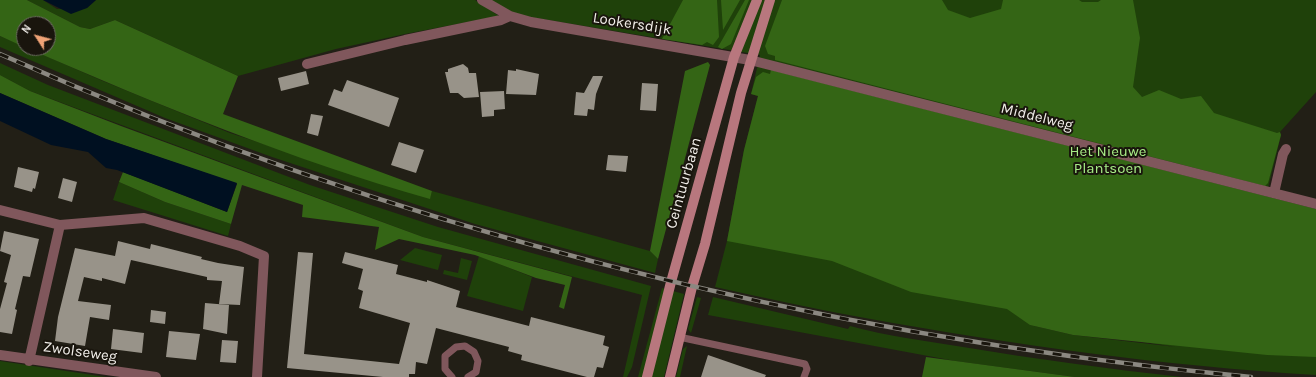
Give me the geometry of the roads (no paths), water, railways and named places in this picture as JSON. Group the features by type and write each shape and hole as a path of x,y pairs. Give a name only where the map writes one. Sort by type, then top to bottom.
{"street":[{"name":"Lookersdijk","path":"482,0 510,16 531,22 750,60"},
{"name":"Ceintuurbaan","path":"648,377 671,282 734,57 757,0"},
{"path":"670,377 679,337 705,244 750,60 770,0"},
{"path":"307,64 405,40 501,20 510,16"},
{"name":"Middelweg","path":"750,60 1274,192 1316,204"},
{"path":"1274,192 1283,154 1286,149"},
{"path":"0,210 60,225 144,218 240,246 264,256 257,377"},
{"path":"29,360 60,225"},
{"name":"Zwolseweg","path":"0,355 156,377"}],"lane":[{"path":"679,337 805,364 807,369 804,377"},
{"path":"452,377 445,369 446,356 456,347 465,346 474,352 478,361 476,372 468,377"}],"water":[{"path":"43,0 96,0 87,8 71,14"},
{"path":"0,93 106,139 237,183 227,212 117,170 106,168 88,152 51,145 0,121"}],"railway":[{"path":"0,54 151,117 303,173 457,223 612,266 770,303 929,334 1089,359 1251,377"}],"park label":[{"name":"Het Nieuwe Plantsoen","path":"1108,160"}]}
